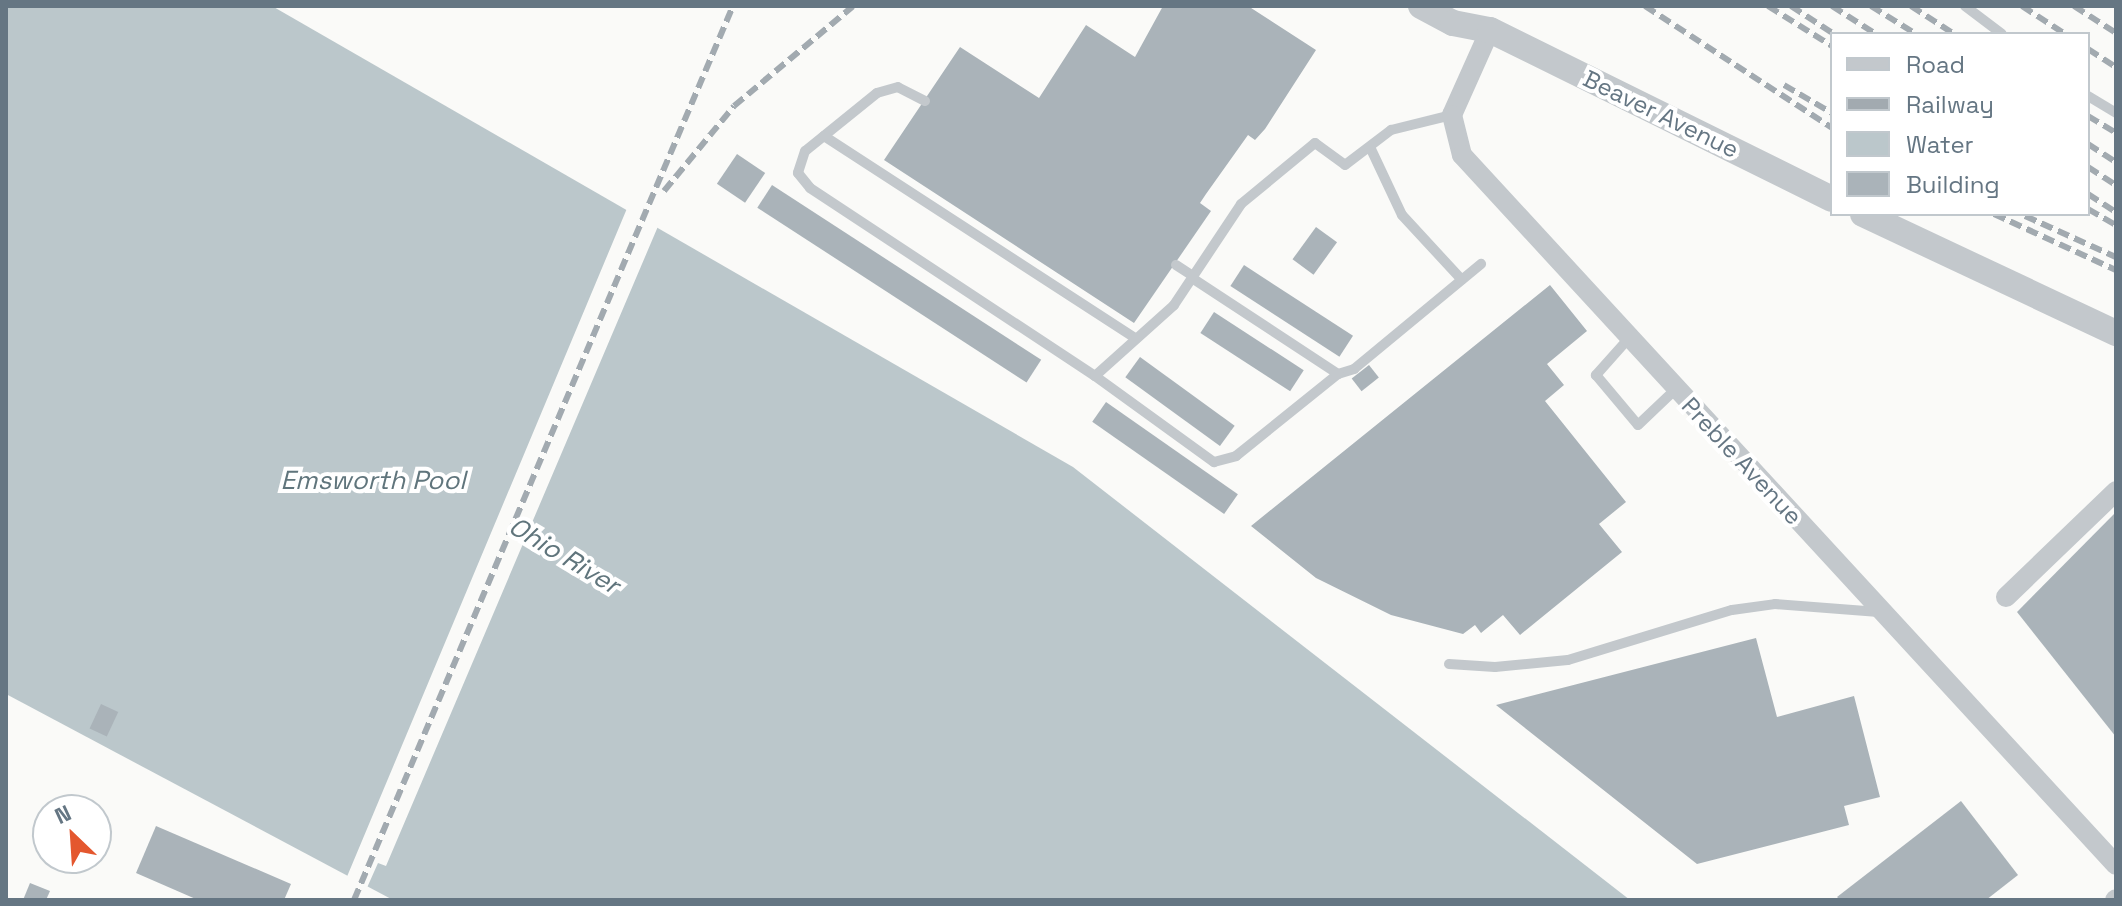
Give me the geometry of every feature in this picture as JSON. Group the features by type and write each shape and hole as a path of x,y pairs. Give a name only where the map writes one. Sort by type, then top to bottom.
{"street":[{"path":"1421,6 1453,23 1490,30"},
{"path":"1467,6 1490,30"},
{"path":"1452,115 1490,30"},
{"name":"Beaver Avenue","path":"1490,30 1830,198"},
{"name":"Preble Avenue","path":"1452,115 1462,155 2116,865"},
{"path":"1867,216 2116,333"},
{"path":"2006,597 2116,491"}],"lane":[{"path":"1965,6 1999,32"},
{"path":"925,101 905,89 884,90 824,136 797,165 810,188 1095,376 1125,402 1221,464 1338,374 1354,369 1481,264"},
{"path":"2090,97 2116,113"},
{"path":"1095,376 1174,305 1241,204 1315,143 1345,165 1391,130 1452,115"},
{"path":"824,136 1136,339"},
{"path":"1370,147 1402,215 1462,280"},
{"path":"1176,265 1338,374"},
{"path":"1629,338 1596,375 1638,425 1676,389"},
{"path":"1449,664 1495,667 1568,660 1732,610 1775,604 1881,612"}],"water":[{"name":"Emsworth Pool","path":"6,6 272,6 1073,467 1630,900 393,900 6,694"}],"pier":[{"path":"628,206 659,224 386,866 378,863 366,890 346,879"}],"building":[{"path":"1163,6 1248,6 1316,50 1265,129 1255,140 1248,135 1200,203 1211,211 1134,323 884,160 960,47 1039,98 1086,25 1135,57"},
{"path":"737,154 765,173 745,203 717,184"},
{"path":"772,185 1041,360 1027,382 757,208"},
{"path":"1316,227 1337,242 1314,275 1292,259"},
{"path":"1244,265 1353,336 1339,357 1230,286"},
{"path":"1550,285 1587,331 1547,364 1564,385 1545,401 1626,502 1599,524 1622,552 1520,635 1503,615 1481,633 1475,625 1463,634 1391,615 1316,578 1251,526"},
{"path":"1214,312 1304,370 1290,391 1200,333"},
{"path":"1140,357 1235,426 1220,446 1125,377"},
{"path":"1369,365 1379,378 1362,391 1352,379"},
{"path":"1106,402 1238,494 1224,514 1092,422"},
{"path":"2116,512 2116,737 2017,612"},
{"path":"1756,638 1777,717 1854,696 1880,797 1844,806 1849,825 1697,864 1496,705"},
{"path":"101,704 118,712 107,737 90,728"},
{"path":"1961,801 2018,875 1986,900 1840,900 1837,897"},
{"path":"156,826 291,884 284,900 198,900 136,873"},
{"path":"30,883 50,891 46,900 23,900"}],"railway":[{"path":"354,900 733,6"},
{"path":"664,191 734,106 853,6"},
{"path":"1645,6 1830,127"},
{"path":"1768,6 1830,45"},
{"path":"1791,6 1831,32"},
{"path":"1832,6 1873,32"},
{"path":"1871,6 1913,32"},
{"path":"1911,6 1951,32"},
{"path":"2022,6 2062,32"},
{"path":"2074,6 2116,33"},
{"path":"2090,50 2116,67"},
{"path":"1784,85 1830,112"},
{"path":"2090,117 2116,133"},
{"path":"2090,145 2116,162"},
{"path":"2090,168 2116,185"},
{"path":"2090,195 2116,212"},
{"path":"2090,210 2116,225"},
{"path":"1998,216 2116,270"},
{"path":"2025,216 2116,257"}],"water label":[{"name":"Ohio River","path":"564,556"}]}
